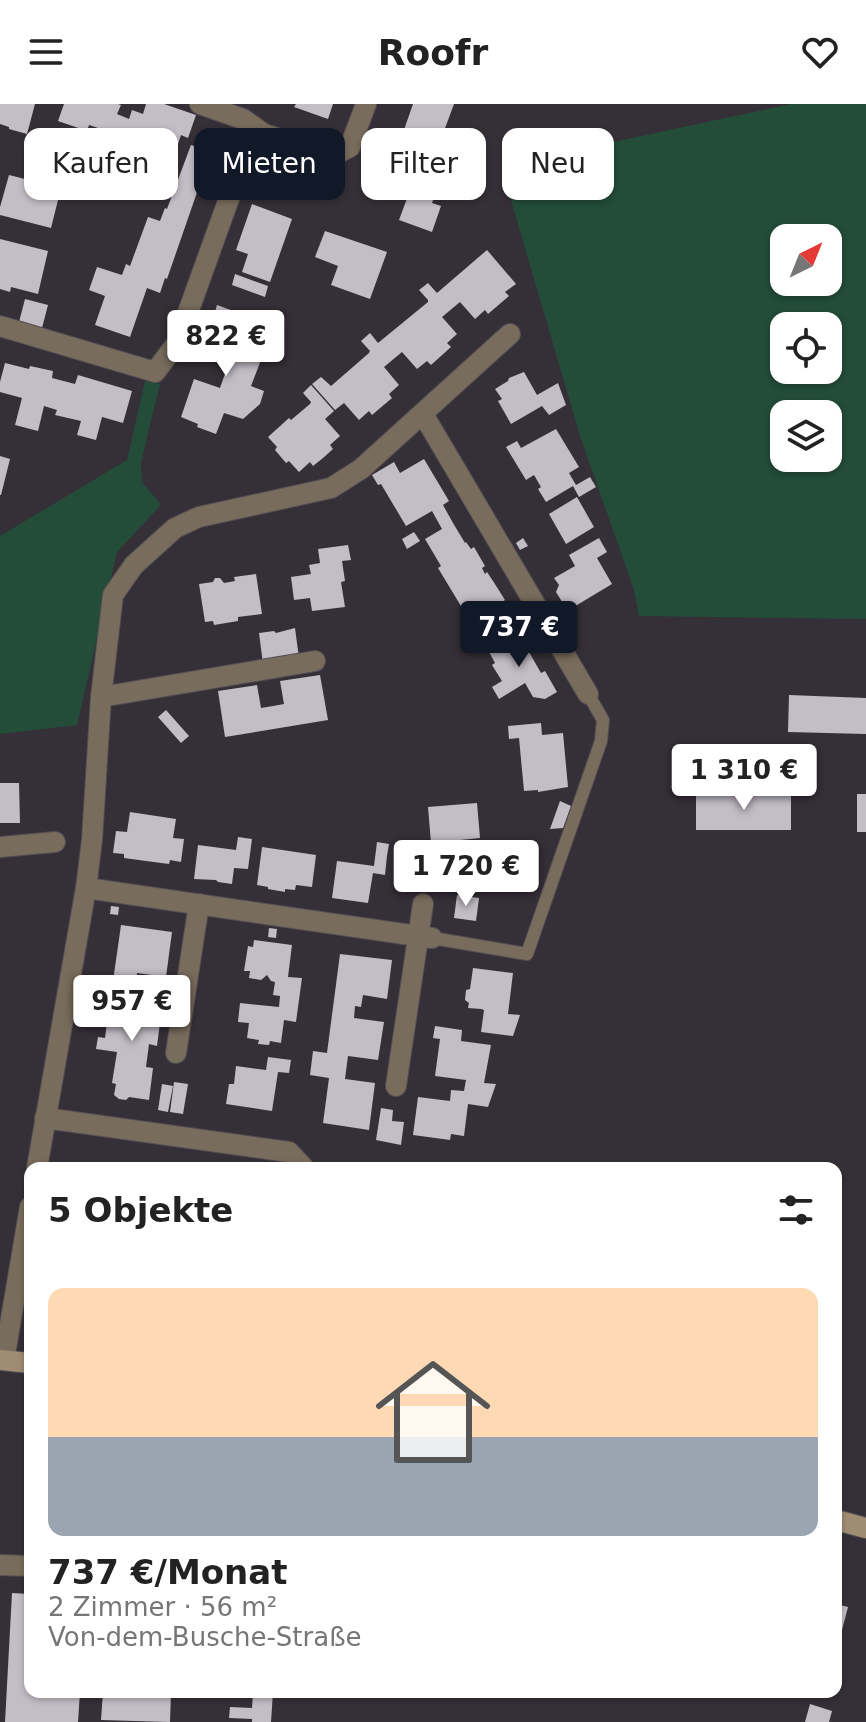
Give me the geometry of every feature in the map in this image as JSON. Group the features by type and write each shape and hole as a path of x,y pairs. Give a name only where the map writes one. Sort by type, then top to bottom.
{"street":[{"path":"200,104 243,119 256,128"},
{"path":"345,150 350,147 366,104"},
{"path":"0,326 155,372 177,343 228,200"},
{"path":"38,1162 86,888 101,697 113,595 134,565 175,528 199,517 331,488 361,469 510,334"},
{"path":"423,414 588,694"},
{"path":"101,697 315,661"},
{"path":"0,847 55,842"},
{"path":"86,888 425,937"},
{"path":"176,1053 199,904"},
{"path":"396,1086 425,937 423,904"},
{"path":"45,1118 289,1152 298,1162"},
{"path":"24,1240 2,1360 24,1362"},
{"path":"842,1522 866,1528"},
{"path":"0,1565 24,1566"}],"lane":[{"path":"425,937 527,954 601,741 603,720 588,694"}],"green space":[{"path":"791,104 866,104 866,619 639,616 634,590 580,436 511,200 614,200 614,142"},
{"path":"145,381 160,384 141,462 142,482 160,506 117,552 77,725 0,734 0,536 127,460"}],"building":[{"path":"0,104 35,104 29,128 24,128 24,133 0,124"},
{"path":"64,104 118,104 121,105 117,114 129,119 132,110 143,114 146,104 164,104 196,115 188,138 181,135 178,144 178,128 98,128 89,125 88,128 78,128 58,121"},
{"path":"296,104 333,104 328,119 294,107"},
{"path":"413,104 454,104 445,128 405,128"},
{"path":"191,145 194,146 194,200 160,293 147,288 130,337 95,325 105,296 89,290 97,267 122,275 126,264 130,266 148,217 160,221 170,200 178,200 178,180"},
{"path":"9,175 24,179 24,200 58,200 51,228 0,215"},
{"path":"406,200 433,200 432,203 441,206 432,232 399,220"},
{"path":"252,204 292,219 270,282 242,272 248,254 236,250"},
{"path":"325,231 387,252 370,299 331,285 338,266 315,257"},
{"path":"0,239 48,251 38,294 11,287 10,292 0,289"},
{"path":"487,250 516,284 505,292 509,296 488,314 485,310 475,319 460,302 442,317 457,334 447,343 451,347 431,365 427,361 417,369 402,352 384,367 399,385 389,394 392,398 372,415 369,411 359,420 344,403 335,410 312,384 321,377 331,386 369,353 361,341 370,333 378,343 428,302 419,290 428,283 437,293"},
{"path":"235,274 268,286 265,297 232,285"},
{"path":"25,299 48,305 42,328 19,322"},
{"path":"217,305 250,317 242,341 238,340 234,349 261,360 251,386 264,391 260,404 243,419 224,413 216,434 181,417 194,379 220,388 233,351 205,341 215,320"},
{"path":"5,363 53,371 52,378 75,384 78,375 132,391 123,423 102,417 96,440 77,435 81,421 55,415 57,410 44,406 38,431 15,425 22,398 0,392"},
{"path":"524,372 537,395 558,383 566,405 549,415 542,406 511,424 495,389 509,378"},
{"path":"311,385 334,411 325,419 340,436 330,445 333,449 323,458 313,466 310,462 299,472 289,461 286,463 268,437 310,404 303,393"},
{"path":"556,429 579,467 569,473 576,485 590,477 596,487 579,497 573,486 546,502 534,475 526,480 506,447 517,441 521,448"},
{"path":"0,456 10,459 1,495 0,495"},
{"path":"424,459 449,501 443,505 453,523 465,543 471,549 474,547 485,566 482,568 485,574 487,572 505,600 470,621 438,568 441,566 425,539 442,529 432,511 406,526 381,484 378,485 372,475 394,462 400,473"},
{"path":"577,497 594,527 566,544 549,514"},
{"path":"414,532 420,541 407,549 402,539"},
{"path":"523,538 528,546 520,550 516,543"},
{"path":"599,538 607,552 597,558 612,584 572,608 571,605 564,605 556,592 559,585 554,578 575,566 569,555"},
{"path":"348,545 351,560 342,561 345,607 312,611 310,598 294,600 291,577 311,574 309,565 320,563 318,549"},
{"path":"256,574 262,614 238,617 238,621 214,625 213,621 205,622 199,584 213,582 215,578 220,578 224,583 235,581 234,577"},
{"path":"505,612 511,622 487,635 482,625"},
{"path":"295,628 299,658 263,664 259,633"},
{"path":"520,630 541,673 545,671 557,692 545,699 533,697 525,683 499,699 492,687 502,681 492,665 495,663 488,650"},
{"path":"320,675 328,720 225,737 218,691 257,685 261,708 284,704 280,681"},
{"path":"789,695 866,698 866,734 788,732"},
{"path":"166,710 189,736 181,743 158,717"},
{"path":"541,723 542,735 563,733 568,787 524,791 519,738 509,739 508,726"},
{"path":"0,783 19,783 20,823 0,823"},
{"path":"696,794 791,794 791,830 696,830"},
{"path":"857,794 866,794 866,832 857,832"},
{"path":"560,801 571,806 563,828 550,829"},
{"path":"477,803 480,838 431,843 428,807"},
{"path":"130,812 176,819 173,838 184,839 181,862 146,861 113,853 116,831 127,832"},
{"path":"238,837 252,839 248,869 234,868 232,884 194,879 198,845 236,850"},
{"path":"377,842 389,844 385,875 373,873 368,903 332,898 337,861 374,866"},
{"path":"402,846 424,849 421,871 399,868"},
{"path":"262,847 316,855 312,887 296,885 295,890 285,889 285,892 257,885"},
{"path":"457,895 479,898 476,921 454,918"},
{"path":"111,906 119,907 118,915 110,914"},
{"path":"121,925 172,932 166,977 137,973 136,984 113,981"},
{"path":"269,928 277,929 276,938 268,937"},
{"path":"254,940 292,945 288,977 302,978 296,1022 284,1020 281,1043 270,1041 269,1045 258,1044 259,1040 247,1038 249,1023 238,1022 240,1003 279,1007 280,996 273,995 275,982 267,975 261,980 249,978 250,971 244,971 248,946 253,947"},
{"path":"340,954 392,960 387,999 363,995 361,1007 355,1006 354,1018 384,1022 378,1060 348,1056 345,1079 375,1083 369,1130 323,1123 329,1078 310,1075 313,1051 327,1053"},
{"path":"473,968 513,973 508,1014 520,1015 513,1036 481,1032 484,1010 468,1008 469,1003 465,1000"},
{"path":"111,993 163,1000 157,1046 149,1044 146,1067 153,1068 149,1100 119,1099 114,1095 116,1084 112,1083 117,1052 96,1049 98,1037 105,1038"},
{"path":"435,1026 462,1030 461,1041 491,1045 484,1083 496,1084 488,1107 468,1104 464,1136 451,1134 450,1140 413,1135 418,1097 450,1101 451,1090 464,1091 466,1080 435,1076 440,1039 433,1038"},
{"path":"268,1057 291,1060 289,1073 278,1072 272,1111 226,1104 229,1084 234,1084 236,1066 266,1070"},
{"path":"174,1082 188,1084 183,1114 170,1112"},
{"path":"162,1084 173,1086 168,1112 158,1110"},
{"path":"381,1108 393,1110 392,1121 404,1122 401,1145 376,1140"},
{"path":"12,1593 24,1594 24,1698 80,1698 78,1722 5,1722"},
{"path":"842,1606 848,1607 842,1630"},
{"path":"103,1698 171,1698 170,1722 101,1720"},
{"path":"253,1698 273,1698 271,1722 229,1718 230,1707 252,1708"},
{"path":"810,1704 832,1711 829,1722 805,1722"}]}
